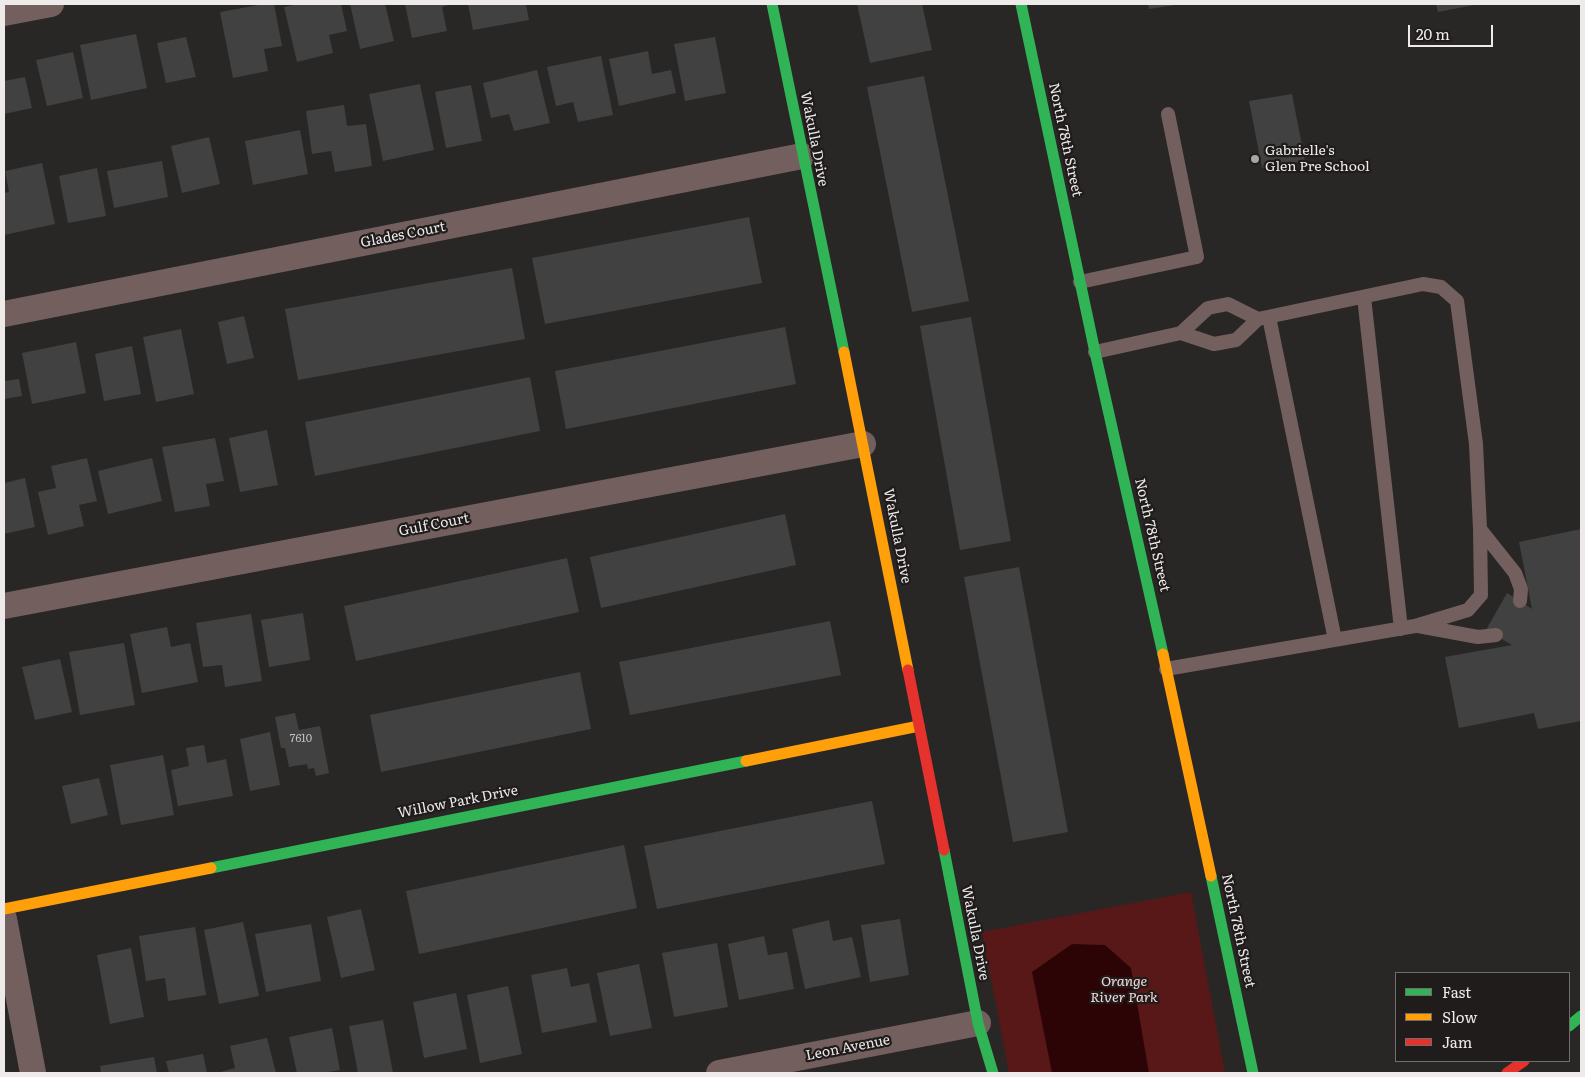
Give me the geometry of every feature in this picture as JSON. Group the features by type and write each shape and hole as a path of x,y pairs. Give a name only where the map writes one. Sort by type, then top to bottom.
{"street":[{"path":"4,13 51,4"},
{"name":"Wakulla Drive","path":"772,4 863,444 978,1023 992,1073"},
{"name":"North 78th Street","path":"1021,4 1253,1073"},
{"name":"Glades Court","path":"4,314 802,156"},
{"name":"Gulf Court","path":"4,606 863,444"},
{"name":"Willow Park Drive","path":"4,909 919,726"},
{"path":"4,918 33,1073"},
{"path":"1570,1025 1581,1016"},
{"name":"Leon Avenue","path":"719,1073 978,1023"},
{"path":"1508,1073 1523,1062"}],"lane":[{"path":"1080,282 1197,257 1168,114"},
{"path":"1166,669 1415,626 1468,610 1481,595 1476,444 1457,301 1441,287 1423,284 1264,318 1236,340 1214,344 1181,333"},
{"path":"1364,297 1401,628"},
{"path":"1095,352 1181,333 1208,308 1228,304 1264,318"},
{"path":"1264,318 1335,640"},
{"path":"1480,529 1515,573 1521,589 1520,601"},
{"path":"1415,626 1470,636 1496,635"}],"green space":[{"name":"Orange River Park","path":"1191,892 1225,1073 1009,1073 982,932"}],"shaded area":[{"path":"1072,944 1105,945 1131,968 1149,1073 1052,1073 1032,972"}],"building":[{"path":"274,4 282,46 264,49 268,71 233,78 220,12"},
{"path":"299,4 341,4 347,31 329,35 333,53 297,62 284,7"},
{"path":"350,4 385,4 394,41 360,49"},
{"path":"405,4 452,4 442,7 447,31 412,38"},
{"path":"468,4 526,4 529,20 473,30"},
{"path":"857,4 922,4 932,50 870,63"},
{"path":"1148,4 1175,4 1175,5 1149,9"},
{"path":"1436,4 1474,4 1474,5 1438,12"},
{"path":"136,34 147,88 91,100 80,45"},
{"path":"186,37 196,77 166,83 157,43"},
{"path":"715,37 726,93 685,101 674,44"},
{"path":"648,51 652,74 671,70 676,93 619,106 609,59"},
{"path":"73,52 83,98 47,106 36,60"},
{"path":"601,56 613,115 578,122 573,102 556,106 547,67"},
{"path":"537,70 550,123 514,131 509,114 491,118 483,83"},
{"path":"924,76 969,301 912,312 867,87"},
{"path":"25,77 32,108 4,114 4,81"},
{"path":"420,84 434,150 383,161 369,94"},
{"path":"471,85 482,141 446,148 435,92"},
{"path":"1292,94 1305,161 1262,168 1249,101"},
{"path":"344,105 347,126 366,124 372,166 335,172 331,151 312,154 306,111"},
{"path":"300,130 308,174 253,185 245,141"},
{"path":"209,137 220,184 182,193 171,146"},
{"path":"162,161 168,197 114,208 107,171"},
{"path":"42,163 55,224 4,235 4,193 9,192 5,171"},
{"path":"97,168 106,216 68,223 59,176"},
{"path":"749,217 762,283 545,324 532,258"},
{"path":"512,268 525,339 298,380 285,309"},
{"path":"244,316 254,358 227,364 218,322"},
{"path":"971,317 1011,541 960,550 920,326"},
{"path":"785,327 796,384 566,429 555,371"},
{"path":"181,329 194,394 156,402 143,337"},
{"path":"76,342 86,393 32,404 22,353"},
{"path":"132,346 141,394 104,401 95,354"},
{"path":"530,377 540,431 315,476 305,422"},
{"path":"19,379 22,396 4,399 4,381"},
{"path":"267,430 278,485 240,492 229,438"},
{"path":"215,438 224,481 206,484 210,506 175,512 162,447"},
{"path":"87,458 97,501 79,505 84,526 48,535 38,492 56,488 51,466"},
{"path":"152,458 162,501 108,514 98,471"},
{"path":"25,478 35,527 4,534 4,483"},
{"path":"785,514 796,565 601,608 590,557"},
{"path":"1581,529 1581,721 1538,729 1534,713 1459,728 1445,657 1512,645 1486,630 1507,593 1532,609 1519,542"},
{"path":"567,558 579,612 356,661 344,606"},
{"path":"1019,567 1068,832 1013,842 964,577"},
{"path":"303,613 310,660 269,667 261,620"},
{"path":"251,614 262,681 225,687 222,665 203,667 196,623"},
{"path":"830,621 841,675 630,715 619,662"},
{"path":"167,627 171,647 190,643 198,682 142,693 130,634"},
{"path":"124,643 135,705 80,715 69,652"},
{"path":"60,659 72,712 35,720 22,667"},
{"path":"580,672 591,729 381,772 370,715"},
{"path":"295,713 299,730 320,726 329,773 316,776 314,768 308,769 307,764 289,767 285,748 281,748 275,717"},
{"path":"270,732 280,785 250,791 240,739"},
{"path":"204,745 207,763 226,759 233,796 178,806 171,770 189,766 186,748"},
{"path":"163,755 174,815 121,825 110,765"},
{"path":"99,778 108,815 71,824 62,786"},
{"path":"872,801 885,864 657,909 644,846"},
{"path":"624,845 637,908 419,954 406,891"},
{"path":"361,909 375,970 341,978 327,917"},
{"path":"900,919 909,975 870,982 861,925"},
{"path":"829,920 833,941 852,937 861,977 805,989 792,929"},
{"path":"243,922 259,996 219,1004 204,930"},
{"path":"311,924 321,981 266,992 255,934"},
{"path":"195,927 206,995 168,1001 165,978 146,981 139,936"},
{"path":"764,936 768,955 787,952 794,989 739,1000 728,944"},
{"path":"717,943 728,1007 674,1017 662,953"},
{"path":"131,948 144,1017 110,1024 97,955"},
{"path":"639,964 652,1028 610,1036 597,973"},
{"path":"567,968 571,987 589,983 597,1022 542,1033 531,975"},
{"path":"508,986 522,1054 480,1063 467,995"},
{"path":"456,993 467,1049 424,1058 413,1002"},
{"path":"383,1020 393,1073 358,1073 349,1026"},
{"path":"332,1028 340,1070 322,1073 297,1073 289,1037"},
{"path":"267,1038 276,1073 217,1073 235,1068 230,1046"},
{"path":"203,1054 207,1073 169,1073 166,1061"},
{"path":"154,1057 157,1073 101,1073 100,1066"}],"traffic: fast":[{"path":"772,4 844,352"},
{"path":"1021,4 1095,352 1163,654"},
{"path":"211,868 746,761"},
{"path":"944,850 978,1023 993,1073"},
{"path":"1211,876 1253,1073"},
{"path":"1570,1025 1581,1016"}],"traffic: slow":[{"path":"844,352 908,670"},
{"path":"1163,654 1211,876"},
{"path":"746,761 919,726"},
{"path":"4,909 211,868"}],"traffic: jam":[{"path":"908,670 944,850"},
{"path":"1507,1073 1523,1062"}],"place":[{"name":"Gabrielle's Glen Pre School","path":"1255,159"}]}
